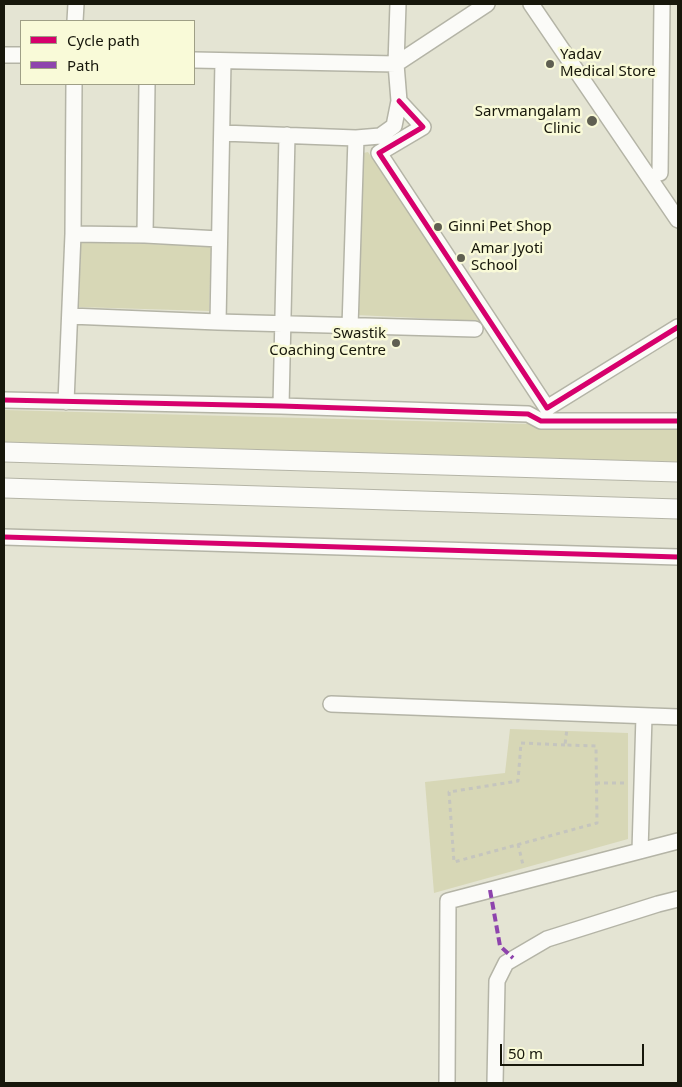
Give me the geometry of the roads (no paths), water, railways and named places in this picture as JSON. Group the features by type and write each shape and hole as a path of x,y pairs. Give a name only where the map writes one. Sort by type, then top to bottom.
{"street":[{"path":"75,20 76,4"},
{"path":"222,133 356,138 380,136 394,126 398,101 396,64 398,4"},
{"path":"195,60 396,64 487,4"},
{"path":"531,4 678,220"},
{"path":"660,173 662,4"},
{"path":"4,55 20,55"},
{"path":"218,322 223,61"},
{"path":"66,402 70,316 74,85"},
{"path":"145,235 147,85"},
{"path":"398,101 423,127 379,153 547,408 678,327"},
{"path":"281,406 287,135"},
{"path":"350,327 356,138"},
{"path":"72,234 219,239"},
{"path":"70,316 350,327 475,329"},
{"path":"4,400 528,414 541,421 678,421"},
{"path":"4,452 678,472"},
{"path":"4,488 678,509"},
{"path":"4,538 678,557"},
{"path":"331,704 678,717"},
{"path":"640,851 644,716"},
{"path":"447,1083 448,901 678,841"},
{"path":"495,1083 498,981 506,963 547,939 678,899"}],"place":[{"name":"Yadav Medical Store","path":"550,64"},
{"name":"Sarvmangalam Clinic","path":"592,121"},
{"name":"Ginni Pet Shop","path":"438,227"},
{"name":"Amar Jyoti School","path":"461,258"},
{"name":"Swastik Coaching Centre","path":"396,343"}]}
